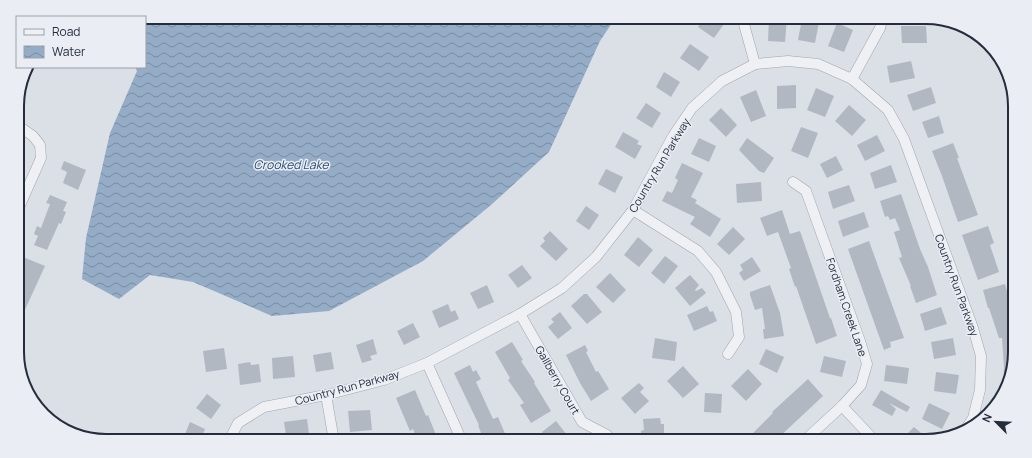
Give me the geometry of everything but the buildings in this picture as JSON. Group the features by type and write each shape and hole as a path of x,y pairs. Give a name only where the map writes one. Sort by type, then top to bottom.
{"street":[{"path":"744,24 755,64"},
{"path":"852,79 881,24"},
{"name":"Country Run Parkway","path":"232,434 238,423 264,407 326,395 384,380 427,363 520,314 562,288 596,257 633,210 673,136 692,108 722,81 755,64 788,61 818,64 852,79 888,110 904,139 973,328 981,356 980,390 971,420"},
{"path":"24,130 33,136 40,145 41,158 24,198"},
{"name":"Fordham Creek Lane","path":"793,182 806,192 867,364 861,385 842,406 812,434"},
{"path":"633,210 698,251 716,272 736,312 739,337 728,354"},
{"name":"Gallberry Court","path":"520,314 582,422 605,434"},
{"path":"427,363 459,434"},
{"path":"326,395 333,434"},
{"path":"842,406 868,434"}],"water":[{"name":"Crooked Lake","path":"146,24 611,24 600,41 549,152 491,205 423,261 329,311 272,316 193,282 150,275 119,299 82,279 86,238 110,133 137,71 136,68 146,68"}]}
